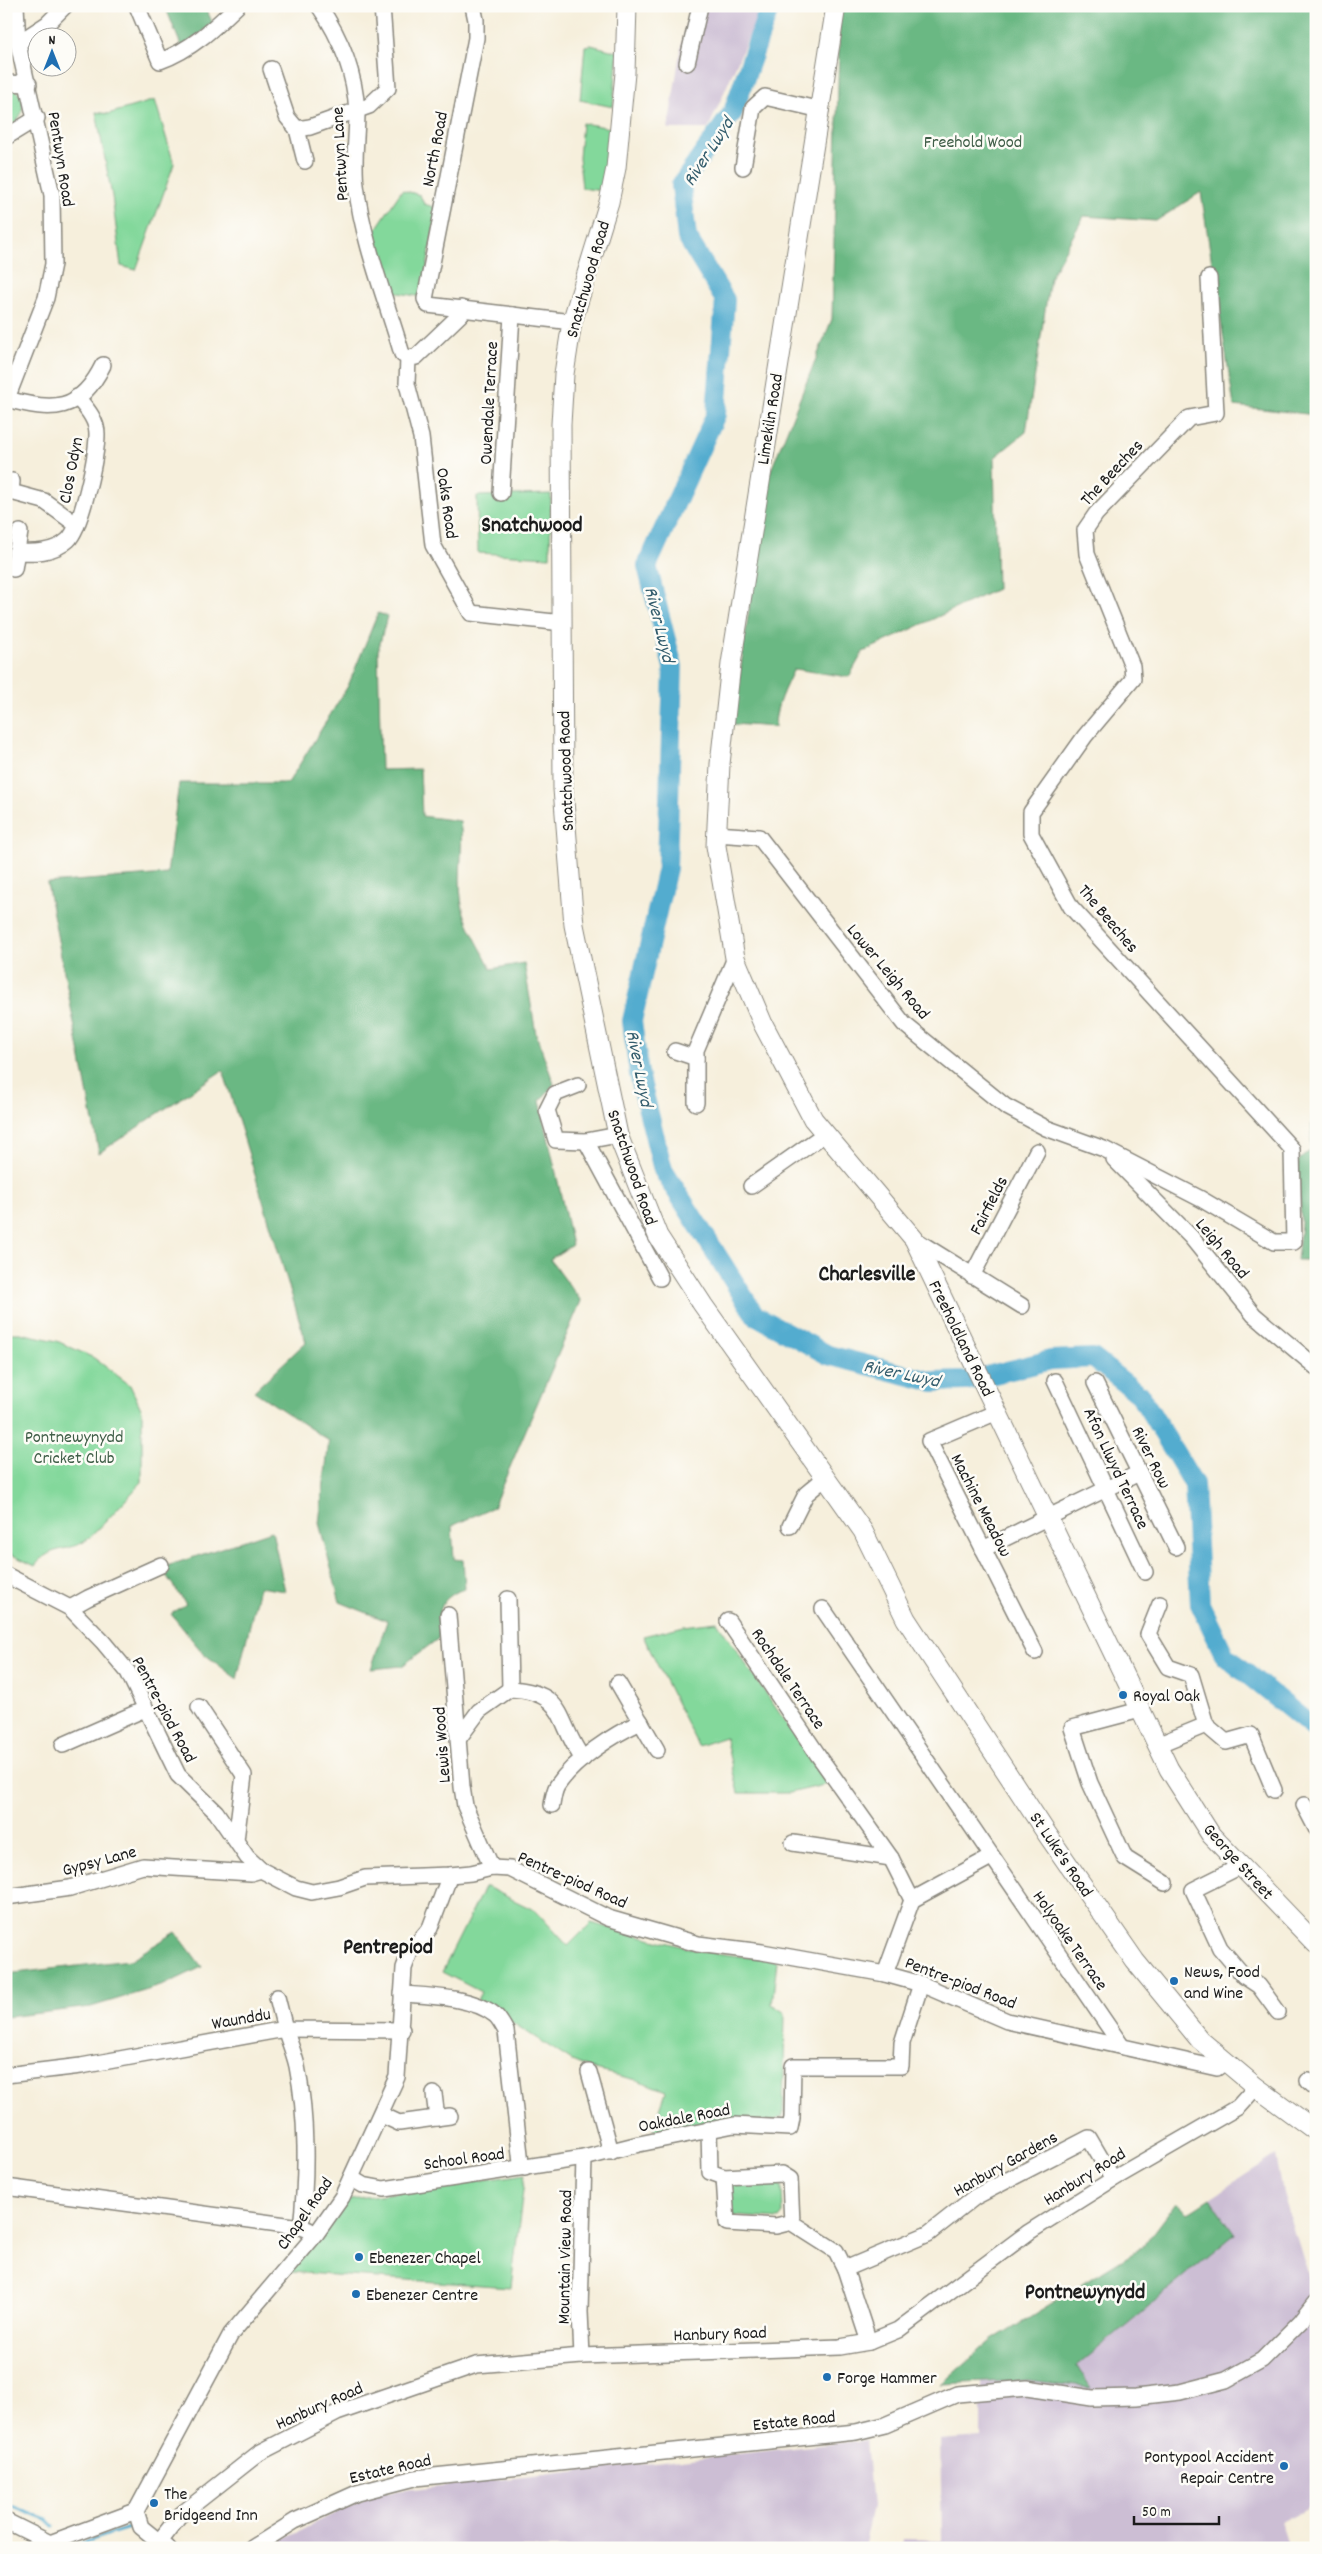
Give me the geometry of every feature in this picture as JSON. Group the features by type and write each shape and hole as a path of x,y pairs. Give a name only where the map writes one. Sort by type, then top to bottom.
{"main road":[{"name":"Snatchwood Road","path":"627,6 625,73 616,168 609,202 572,322 564,374 560,424 563,789 574,925 618,1135 658,1236 703,1305 863,1531"},
{"name":"Limekiln Road","path":"716,834 720,764 731,664 821,110 836,6"},
{"name":"Freeholdland Road","path":"716,834 734,958 763,1024 814,1119 914,1239 1157,1745"},
{"name":"St Luke's Road","path":"863,1531 906,1619 1047,1834 1135,1960 1200,2040 1309,2126"},
{"name":"George Street","path":"1157,1745 1168,1769 1211,1834 1316,1944"}],"street":[{"name":"Pentwyn Road","path":"7,400 46,298 53,264 52,195 37,118 18,43 16,6"},
{"path":"18,43 46,24 65,6"},
{"path":"137,6 160,61 186,50 216,27 238,6"},
{"name":"Pentwyn Lane","path":"319,6 330,23 350,66 357,111 355,184 366,236 402,354 408,358"},
{"path":"297,129 369,106 388,88 382,6"},
{"name":"North Road","path":"461,308 428,305 425,299 476,38 476,20 473,6"},
{"path":"687,63 700,6"},
{"path":"271,69 287,118 297,129 305,161"},
{"path":"6,83 29,84"},
{"path":"743,166 753,108 765,97 821,110"},
{"path":"6,137 37,118"},
{"name":"The Beeches","path":"1104,1149 1201,1199 1274,1242 1294,1242 1292,1149 1071,907 1031,834 1031,812 1085,736 1133,679 1132,666 1087,554 1085,530 1096,514 1189,418 1216,413 1209,278"},
{"path":"408,358 416,357 461,314 461,308 572,322"},
{"name":"Owendale Terrace","path":"501,493 512,315"},
{"name":"Oaks Road","path":"408,358 407,384 421,437 433,545 471,614 563,623"},
{"path":"7,400 50,408 70,402 95,380 103,364"},
{"name":"Clos Odyn","path":"16,552 36,553 56,547 67,541 77,525 86,496 97,432 92,418 77,397"},
{"name":"Clos Odyn","path":"12,481 11,492 44,501 77,525"},
{"path":"14,569 20,532"},
{"name":"Lower Leigh Road","path":"716,834 759,837 904,1024 998,1100 1046,1128 1104,1149"},
{"path":"696,1103 696,1050 734,958"},
{"path":"675,1051 696,1058"},
{"path":"578,1085 555,1094 547,1110 556,1140 586,1141 618,1135"},
{"path":"751,1186 826,1133"},
{"path":"586,1141 660,1278"},
{"name":"Leigh Road","path":"1104,1149 1191,1237 1254,1315 1316,1367"},
{"name":"Fairfields","path":"972,1276 1037,1151"},
{"path":"914,1239 1022,1306"},
{"name":"Afon Llwyd Terrace","path":"1055,1381 1145,1572"},
{"name":"River Row","path":"1095,1383 1176,1546"},
{"name":"Machine Meadow","path":"997,1412 929,1441 1034,1652"},
{"path":"983,1549 1139,1473"},
{"path":"790,1526 806,1494 826,1478"},
{"path":"70,1608 161,1565"},
{"name":"Pentre-piod Road","path":"6,1575 70,1608 128,1672 178,1775 216,1812 236,1840 265,1872 296,1888 312,1892 340,1887 365,1878 450,1875 492,1868 510,1869 608,1918 698,1944 762,1952 885,1974 921,1984 1007,2021 1121,2045 1201,2066 1217,2068 1226,2061"},
{"path":"508,1599 510,1689"},
{"path":"1160,1604 1148,1634 1168,1667 1191,1675 1206,1725 1226,1742 1251,1735 1274,1790"},
{"name":"Holyoake Terrace","path":"823,1609 1121,2045"},
{"name":"Lewis Wood","path":"448,1614 465,1806 492,1868"},
{"name":"Rochdale Terrace","path":"728,1621 818,1755 891,1858 912,1900"},
{"path":"618,1683 657,1750"},
{"path":"459,1738 479,1711 510,1689 542,1694 554,1704 583,1759"},
{"path":"199,1707 244,1775 236,1840"},
{"path":"63,1745 145,1709"},
{"path":"1140,1710 1072,1728 1090,1783 1125,1858 1166,1883"},
{"path":"552,1805 556,1787 583,1759 624,1730 642,1722"},
{"path":"1157,1745 1206,1725"},
{"path":"1304,1805 1316,1828"},
{"path":"793,1843 891,1858"},
{"path":"885,1974 912,1900 991,1857"},
{"name":"Gypsy Lane","path":"6,1897 70,1888 143,1866 251,1873 265,1872"},
{"path":"1241,1866 1193,1890 1220,1948 1244,1976 1259,1986 1278,2012"},
{"name":"Chapel Road","path":"136,2510 231,2334 316,2234 342,2197 382,2115 397,2077 402,2030 404,1968 410,1952 430,1928 450,1875"},
{"name":"Oakdale Road","path":"584,2158 734,2125 790,2128 792,2118 793,2066 901,2066 902,2042 921,1984"},
{"path":"402,1994 447,1998 471,2004 495,2015 506,2031 521,2163 526,2168"},
{"path":"277,1997 285,2029 402,2030"},
{"name":"Waunddu","path":"6,2075 81,2066 285,2029 297,2065 304,2135 304,2198 301,2227"},
{"path":"589,2072 611,2152"},
{"name":"Hanbury Road","path":"160,2546 178,2516 259,2453 337,2413 476,2365 582,2356 840,2347 869,2342 898,2330 1030,2232 1238,2106 1256,2086"},
{"path":"382,2115 399,2123 444,2117 434,2094"},
{"path":"709,2129 710,2172 724,2177 782,2174 790,2178 792,2222"},
{"name":"Hanbury Gardens","path":"845,2269 928,2234 975,2197 1089,2138 1113,2180"},
{"name":"School Road","path":"351,2178 363,2185 384,2189 584,2158"},
{"name":"Mountain View Road","path":"582,2356 580,2312 584,2158"},
{"path":"724,2177 727,2222 776,2226 792,2222 836,2251 845,2269 869,2342"},
{"path":"6,2187 301,2227 316,2234"},
{"name":"Estate Road","path":"252,2548 296,2521 357,2493 415,2478 856,2432 885,2425 956,2394 1027,2388 1092,2398 1136,2397 1180,2392 1226,2380 1262,2360 1301,2321 1316,2302"},
{"path":"6,2521 50,2543 136,2510 141,2527 160,2546"}],"shaded area":[{"path":"690,6 762,6 708,129 668,129 680,52"},
{"path":"1276,2155 1283,2193 1313,2291 1316,2291 1316,2504 1281,2523 1289,2548 903,2548 904,2539 942,2540 940,2440 981,2437 981,2383 1029,2380 1091,2388 1077,2366 1235,2234 1210,2198"},
{"path":"866,2440 872,2507 863,2548 266,2548 375,2493"}],"green space":[{"path":"165,6 205,6 213,24 182,48"},
{"name":"Freehold Wood","path":"840,6 1316,6 1316,415 1234,406 1201,192 1156,221 1084,216 1050,278 1026,432 994,458 997,589 863,652 849,677 794,669 779,704 775,727 733,724 767,480 832,319"},
{"path":"591,45 618,52 613,107 580,100 585,46"},
{"path":"6,87 13,87 22,97 22,112 15,123 6,130"},
{"path":"155,100 174,164 136,270 121,266 112,196 96,112 108,114"},
{"path":"582,123 611,128 602,191 582,188 579,158"},
{"path":"402,190 420,195 424,204 437,208 422,297 393,292 374,232"},
{"path":"551,494 550,557 478,553 477,496"},
{"path":"378,613 387,616 378,651 381,770 420,769 422,816 460,821 461,902 470,927 491,969 524,963 536,1034 554,1084 540,1101 572,1245 550,1259 581,1301 493,1507 452,1526 454,1559 463,1560 465,1588 456,1592 444,1602 439,1620 439,1638 402,1666 371,1669 387,1621 340,1602 319,1523 329,1441 254,1391 306,1342 223,1070 99,1153 47,883 167,874 179,783 288,783 348,686"},
{"path":"1316,1105 1316,1260 1297,1260 1301,1223 1298,1161 1311,1150 1312,1116"},
{"name":"Pontnewynydd Cricket Club","path":"6,1333 20,1333 57,1341 94,1358 130,1385 142,1411 142,1482 103,1524 82,1543 51,1552 35,1566 6,1552"},
{"path":"272,1531 285,1591 259,1587 237,1679 203,1653 171,1614 186,1604 161,1568"},
{"path":"717,1622 828,1784 790,1793 738,1793 725,1737 698,1746 643,1636 684,1626"},
{"path":"485,1886 536,1911 568,1946 591,1923 700,1951 777,1961 772,2004 785,2013 783,2117 770,2122 734,2120 653,2130 666,2091 637,2080 591,2069 572,2061 477,2000 481,1992 442,1972"},
{"path":"176,1932 202,1967 164,1985 91,2007 6,2017 6,1974 130,1960"},
{"path":"525,2174 511,2287 290,2272 344,2200"},
{"path":"776,2182 782,2187 783,2214 779,2219 733,2216 730,2191 732,2184"},
{"path":"1210,2198 1235,2234 1077,2366 1091,2388 1029,2380 941,2384 992,2340 1143,2247 1177,2202 1187,2213"}],"waterway":[{"name":"River Lwyd","path":"770,6 733,112 681,185 687,237 725,300 716,414 647,566 673,667 667,868 632,1021 639,1074 663,1170 755,1315 828,1355 934,1382 966,1381 1051,1360 1093,1358 1140,1395 1194,1484 1200,1604 1225,1656 1316,1730"},
{"path":"6,2504 47,2520 53,2526"},
{"path":"67,2548 129,2528"}],"place":[{"name":"Royal Oak","path":"1123,1695"},
{"name":"News, Food and Wine","path":"1174,1981"},
{"name":"Ebenezer Chapel","path":"359,2257"},
{"name":"Ebenezer Centre","path":"356,2294"},
{"name":"Forge Hammer","path":"827,2377"},
{"name":"Pontypool Accident Repair Centre","path":"1284,2466"},
{"name":"The Bridgeend Inn","path":"154,2503"}],"district":[{"name":"Snatchwood","path":"532,523"},
{"name":"Charlesville","path":"867,1272"},
{"name":"Pentrepiod","path":"388,1945"},
{"name":"Pontnewynydd","path":"1085,2290"}]}
